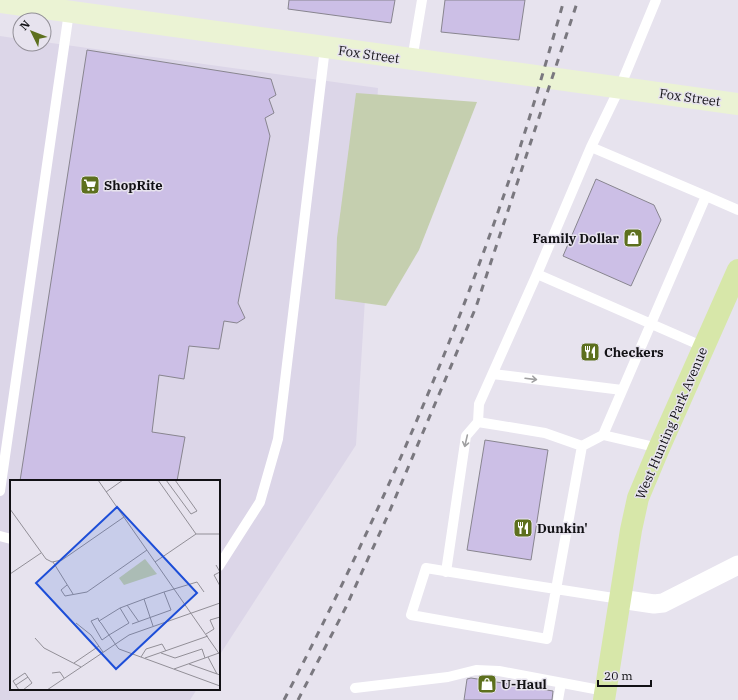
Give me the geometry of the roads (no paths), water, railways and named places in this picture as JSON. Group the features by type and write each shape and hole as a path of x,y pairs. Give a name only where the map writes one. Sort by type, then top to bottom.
{"main road":[{"name":"West Hunting Park Avenue","path":"604,696 634,514 643,484 738,270"}],"street":[{"name":"Fox Street","path":"0,2 738,104"},
{"path":"620,599 654,604 663,603 738,565"}],"lane":[{"path":"412,60 422,0"},
{"path":"446,572 466,436 478,422 479,404 537,274 591,147 620,87 656,0"},
{"path":"0,491 69,12"},
{"path":"220,564 260,502 278,439 325,48"},
{"path":"591,147 738,210"},
{"path":"620,599 555,589 446,572 426,568 410,614 547,639 555,589 582,446 602,434 706,196"},
{"path":"537,274 704,347"},
{"path":"493,374 622,390"},
{"path":"478,422 493,426 545,433 582,446"},
{"path":"602,434 659,448"},
{"path":"0,536 10,539"},
{"path":"355,688 448,677 476,670 499,671 561,683 604,696"},
{"path":"558,700 561,683"}],"railway":[{"path":"284,700 347,575 405,448 432,384 483,254 514,165 564,0"},
{"path":"298,700 346,607 388,515 476,307 578,0"}],"place":[{"name":"ShopRite","path":"90,185"},
{"name":"Family Dollar","path":"633,238"},
{"name":"Checkers","path":"590,352"},
{"name":"Dunkin'","path":"523,528"},
{"name":"U-Haul","path":"487,684"}]}
